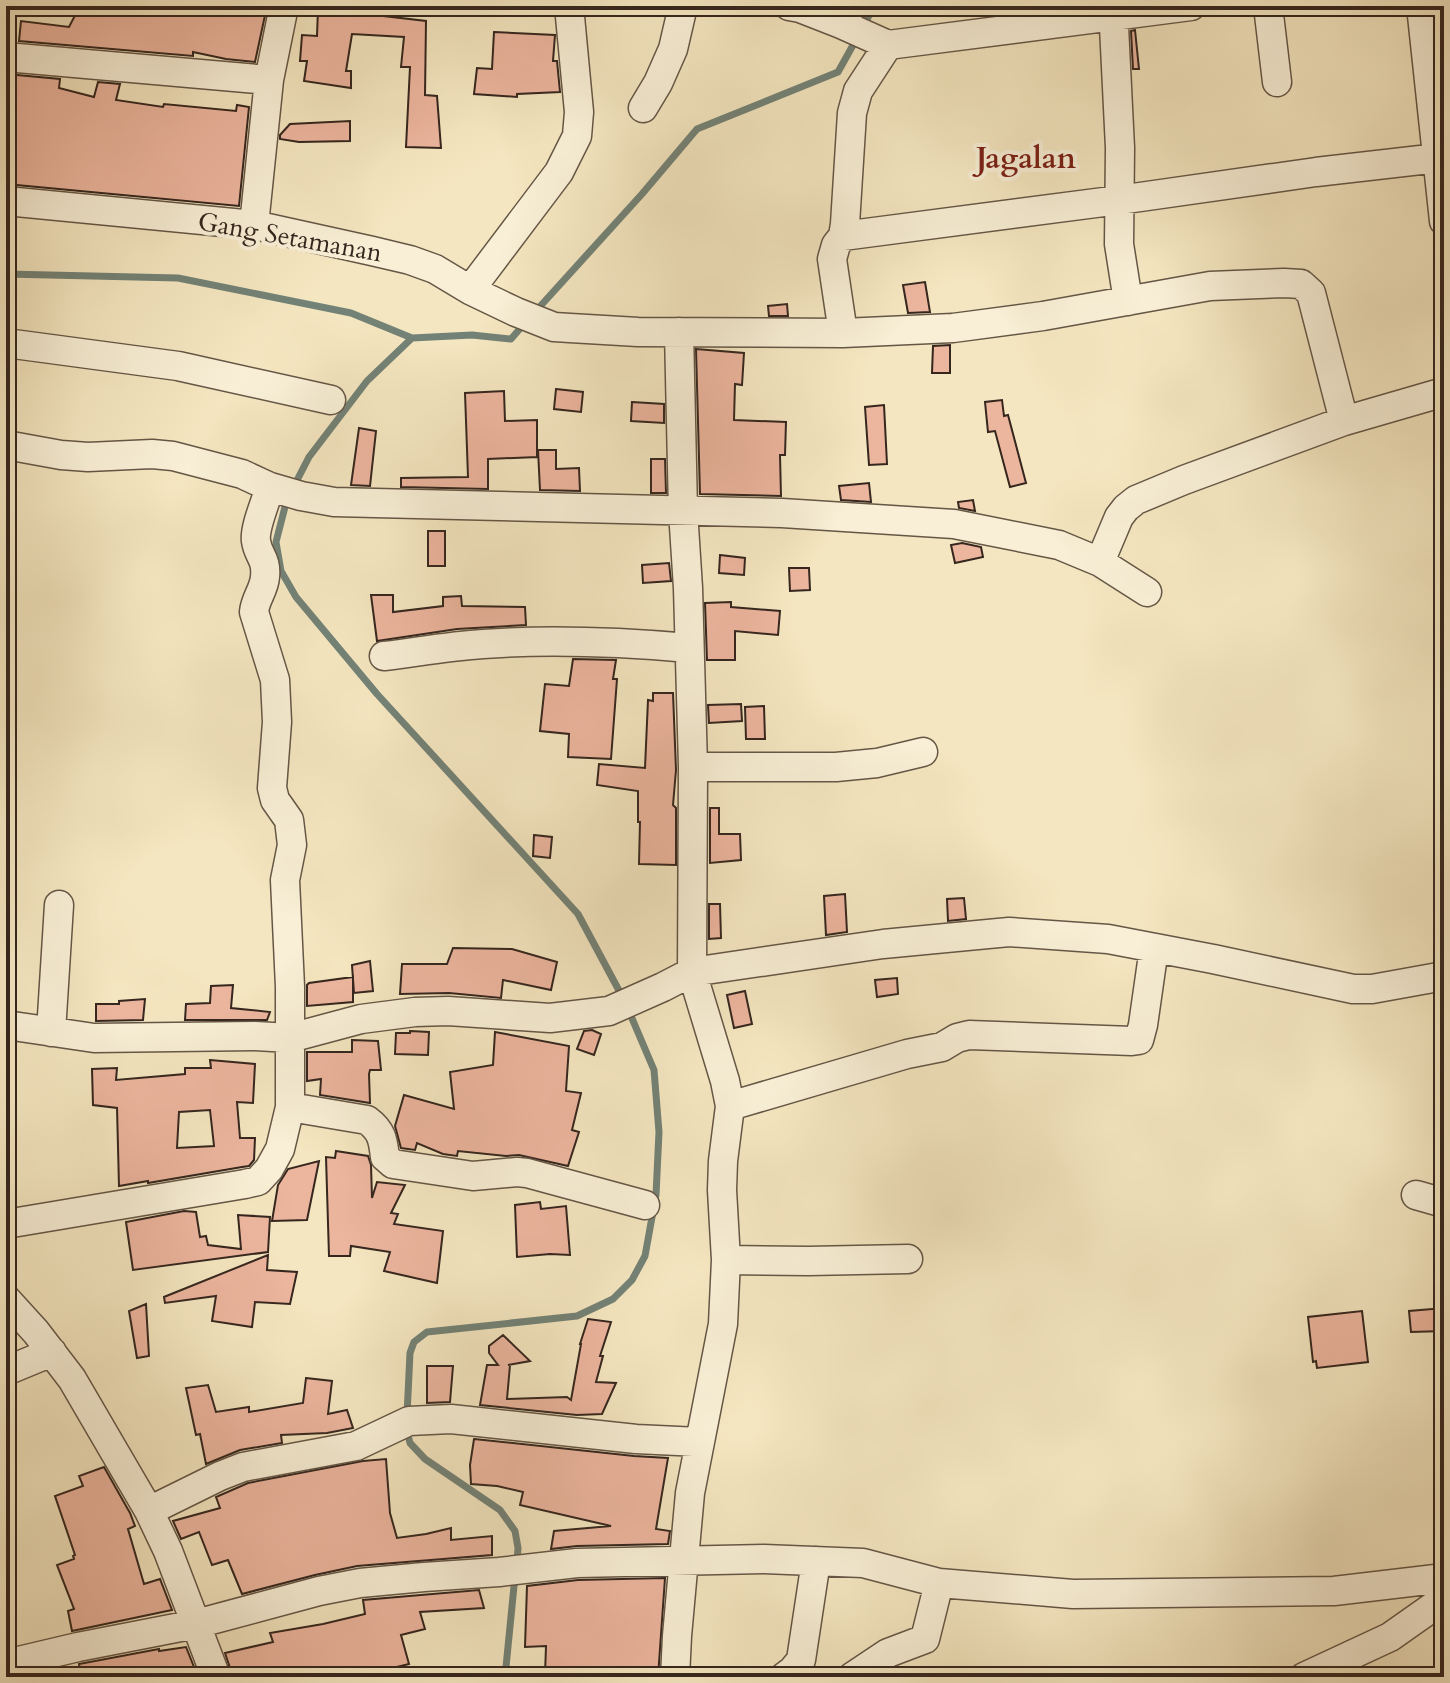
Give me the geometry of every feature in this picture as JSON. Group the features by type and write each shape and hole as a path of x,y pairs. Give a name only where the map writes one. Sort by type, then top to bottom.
{"street":[{"path":"254,225 269,80 284,6"},
{"path":"470,290 559,172 577,136 579,112 569,6"},
{"path":"643,108 673,49 683,6"},
{"path":"789,6 849,14 883,43 1113,10 1191,6"},
{"path":"1268,6 1277,82"},
{"path":"1421,6 1444,221"},
{"path":"1113,10 1120,148 1119,244 1128,301"},
{"path":"843,333 832,259 845,224 852,113 858,91 883,43"},
{"path":"6,57 269,80"},
{"path":"843,236 1438,158"},
{"name":"Gang Setamanan","path":"6,201 254,225 410,260 435,269 516,312 554,327 638,332 843,333 953,328 1043,316 1210,286 1292,282 1305,286 1311,293 1344,421"},
{"path":"675,1677 690,1493 723,1324 726,1260 722,1176 730,1106 692,972 693,767 679,332"},
{"path":"6,343 178,366 331,400"},
{"path":"1100,562 1119,517 1136,500 1344,421 1444,392"},
{"path":"6,445 88,457 173,456 242,474 282,491 334,502 782,513 954,524 1059,545 1100,562 1147,592"},
{"path":"6,1224 258,1181 280,1149 290,1107 290,987 285,880 292,845 289,820 275,800 272,788 277,722 275,680 254,612 263,589 266,562 256,543 256,534 282,491"},
{"path":"384,656 482,644 551,641 616,641 689,648"},
{"path":"693,767 836,767 877,763 923,752"},
{"path":"51,1032 59,905"},
{"path":"6,1025 94,1038 290,1038 361,1019 415,1012 448,1011 550,1018 609,1011 692,972 883,944 1009,932 1108,939 1353,989 1372,989 1444,976"},
{"path":"730,1106 907,1054 942,1047 969,1035 1139,1040 1154,948"},
{"path":"290,1107 367,1120 383,1136 385,1157 393,1164 473,1176 527,1173 645,1205"},
{"path":"1416,1195 1444,1203"},
{"path":"726,1260 908,1259"},
{"path":"6,1299 72,1379 149,1511 168,1551 216,1677"},
{"path":"6,1371 52,1352"},
{"path":"149,1511 243,1467 356,1446 409,1421 451,1419 636,1439 699,1442"},
{"path":"6,1664 196,1624 360,1583 577,1563 764,1559 863,1563 939,1583 1073,1594 1334,1591 1444,1578"},
{"path":"784,1677 801,1660 816,1561"},
{"path":"852,1677 888,1653 925,1639 939,1583"},
{"path":"1304,1677 1390,1637 1444,1599"}],"building":[{"path":"80,6 267,6 255,62 193,52 193,56 19,41 21,21 69,27"},
{"path":"322,6 384,6 384,16 426,21 425,95 437,96 441,148 406,147 410,67 401,67 404,37 352,34 346,71 351,71 351,88 304,81 307,61 300,61 302,35 317,36 318,9"},
{"path":"1135,30 1139,69 1133,69 1131,31"},
{"path":"494,32 555,35 553,61 557,61 560,92 517,94 517,97 474,94 477,68 492,69"},
{"path":"6,74 60,79 59,88 94,97 98,82 120,84 116,100 163,107 164,104 236,111 237,105 249,107 239,206 6,184"},
{"path":"350,121 350,141 299,142 280,139 290,124"},
{"path":"925,282 930,312 908,313 903,285"},
{"path":"787,304 788,316 769,316 768,306"},
{"path":"950,345 950,373 932,373 933,346"},
{"path":"696,349 744,353 742,385 735,384 734,420 786,422 785,455 780,455 781,496 700,494"},
{"path":"556,389 583,392 581,412 554,409"},
{"path":"504,391 505,421 537,420 537,457 488,459 488,489 401,487 401,478 468,477 465,393"},
{"path":"1002,400 1004,416 1008,415 1026,483 1010,487 995,431 988,432 985,402"},
{"path":"632,402 664,404 664,423 631,421"},
{"path":"884,405 887,464 869,465 865,407"},
{"path":"359,428 376,431 370,486 351,485"},
{"path":"538,450 556,450 556,469 579,468 580,491 540,490"},
{"path":"651,459 665,459 666,493 651,493"},
{"path":"869,483 871,502 841,500 839,486"},
{"path":"973,500 975,511 959,508 958,502"},
{"path":"428,531 445,531 445,566 428,566"},
{"path":"962,543 981,547 983,557 955,563 951,545"},
{"path":"720,555 745,558 744,575 719,573"},
{"path":"669,563 671,581 643,583 642,565"},
{"path":"789,568 809,568 810,590 790,591"},
{"path":"371,595 393,595 393,612 443,606 443,597 461,596 462,606 525,607 526,625 457,629 377,641"},
{"path":"731,602 731,607 780,611 778,635 735,631 735,660 707,660 705,603"},
{"path":"573,659 616,660 611,759 568,757 569,734 540,731 545,684 569,686"},
{"path":"653,693 673,693 676,865 639,864 638,791 597,785 599,764 645,768 648,700 653,701"},
{"path":"741,704 742,721 709,723 708,705"},
{"path":"764,706 765,739 746,739 745,707"},
{"path":"710,808 719,808 719,834 740,834 741,860 710,863"},
{"path":"534,835 552,837 550,858 533,856"},
{"path":"845,894 847,932 826,935 824,896"},
{"path":"964,898 966,919 948,921 947,899"},
{"path":"709,904 720,904 721,938 709,939"},
{"path":"453,948 512,949 557,962 551,990 503,980 501,998 449,993 400,994 402,964 447,964"},
{"path":"370,961 373,991 354,993 352,965"},
{"path":"353,977 353,1002 307,1006 309,983"},
{"path":"897,978 898,994 877,997 875,980"},
{"path":"233,985 231,1008 270,1012 267,1020 185,1020 186,1004 210,1003 211,986"},
{"path":"745,991 752,1024 734,1028 727,995"},
{"path":"145,999 143,1020 96,1021 96,1004"},
{"path":"584,1031 601,1034 594,1055 577,1049"},
{"path":"429,1032 428,1055 395,1054 396,1033"},
{"path":"495,1032 569,1046 566,1091 581,1093 572,1130 579,1132 568,1166 519,1155 458,1151 457,1156 443,1154 417,1143 415,1150 401,1148 395,1126 404,1095 454,1109 450,1072 493,1065"},
{"path":"352,1040 378,1041 381,1070 370,1070 370,1103 320,1095 321,1079 307,1081 307,1052 352,1052"},
{"path":"210,1060 255,1064 253,1103 237,1102 240,1138 255,1138 254,1160 249,1166 119,1186 117,1108 93,1105 92,1069 117,1068 116,1080 185,1074 185,1068 211,1068","holes":["210,1110 214,1146 177,1148 179,1112"]},
{"path":"336,1151 368,1156 372,1198 377,1182 405,1185 391,1213 398,1214 394,1224 443,1231 437,1283 384,1271 390,1252 351,1246 350,1256 329,1256 326,1157 335,1158"},
{"path":"319,1161 307,1220 272,1221 278,1185 288,1169"},
{"path":"540,1202 541,1209 566,1206 570,1255 517,1257 515,1205"},
{"path":"184,1211 196,1212 200,1237 206,1236 208,1245 241,1249 238,1215 270,1217 268,1252 133,1270 126,1222"},
{"path":"268,1255 267,1270 297,1272 290,1304 255,1302 252,1327 212,1321 216,1296 165,1303 164,1297"},
{"path":"146,1304 149,1356 137,1358 129,1311"},
{"path":"1444,1308 1444,1331 1411,1332 1409,1311"},
{"path":"1362,1311 1368,1362 1317,1368 1316,1361 1313,1362 1308,1317"},
{"path":"588,1319 611,1322 600,1356 603,1356 596,1382 616,1383 602,1414 577,1415 480,1405 487,1365 498,1365 489,1353 489,1346 503,1335 530,1361 508,1365 507,1399 567,1397 571,1400 580,1344"},
{"path":"427,1366 453,1366 450,1402 427,1403"},
{"path":"306,1378 332,1381 328,1414 347,1410 353,1428 327,1433 281,1435 282,1443 240,1450 206,1464 186,1388 208,1385 216,1412 249,1407 249,1412 303,1403"},
{"path":"474,1439 668,1458 656,1529 670,1531 668,1544 551,1549 554,1531 611,1526 520,1505 523,1492 471,1484"},
{"path":"386,1459 390,1513 397,1538 451,1528 451,1540 492,1536 492,1555 357,1566 242,1594 228,1560 212,1565 199,1532 181,1539 173,1521 220,1508 216,1497 248,1483"},
{"path":"104,1467 135,1526 128,1529 144,1584 160,1579 172,1610 72,1631 68,1611 74,1609 57,1565 74,1559 75,1555 55,1496 83,1486 79,1476"},
{"path":"665,1578 658,1677 545,1675 546,1646 525,1647 527,1586 578,1580"},
{"path":"479,1590 484,1608 420,1612 425,1629 401,1635 409,1664 356,1677 233,1677 225,1653 273,1642 270,1633 365,1614 363,1600"},
{"path":"186,1647 198,1677 81,1677 79,1664"}],"waterway":[{"path":"863,27 874,6"},
{"path":"535,312 697,129 838,72 857,38"},
{"path":"6,274 178,278 351,313 412,338 472,335 511,339 524,324"},
{"path":"293,488 309,457 367,381 412,338"},
{"path":"287,499 276,542 281,571 296,597 377,694 578,914 623,998"},
{"path":"407,1415 410,1353 414,1342 427,1332 577,1316 613,1299 632,1280 645,1256 656,1195 659,1132 654,1070 628,1009"},
{"path":"407,1431 410,1443 425,1459 500,1510 515,1531 517,1563"},
{"path":"505,1677 515,1576"}],"district":[{"name":"Jagalan","path":"1026,158"}]}
